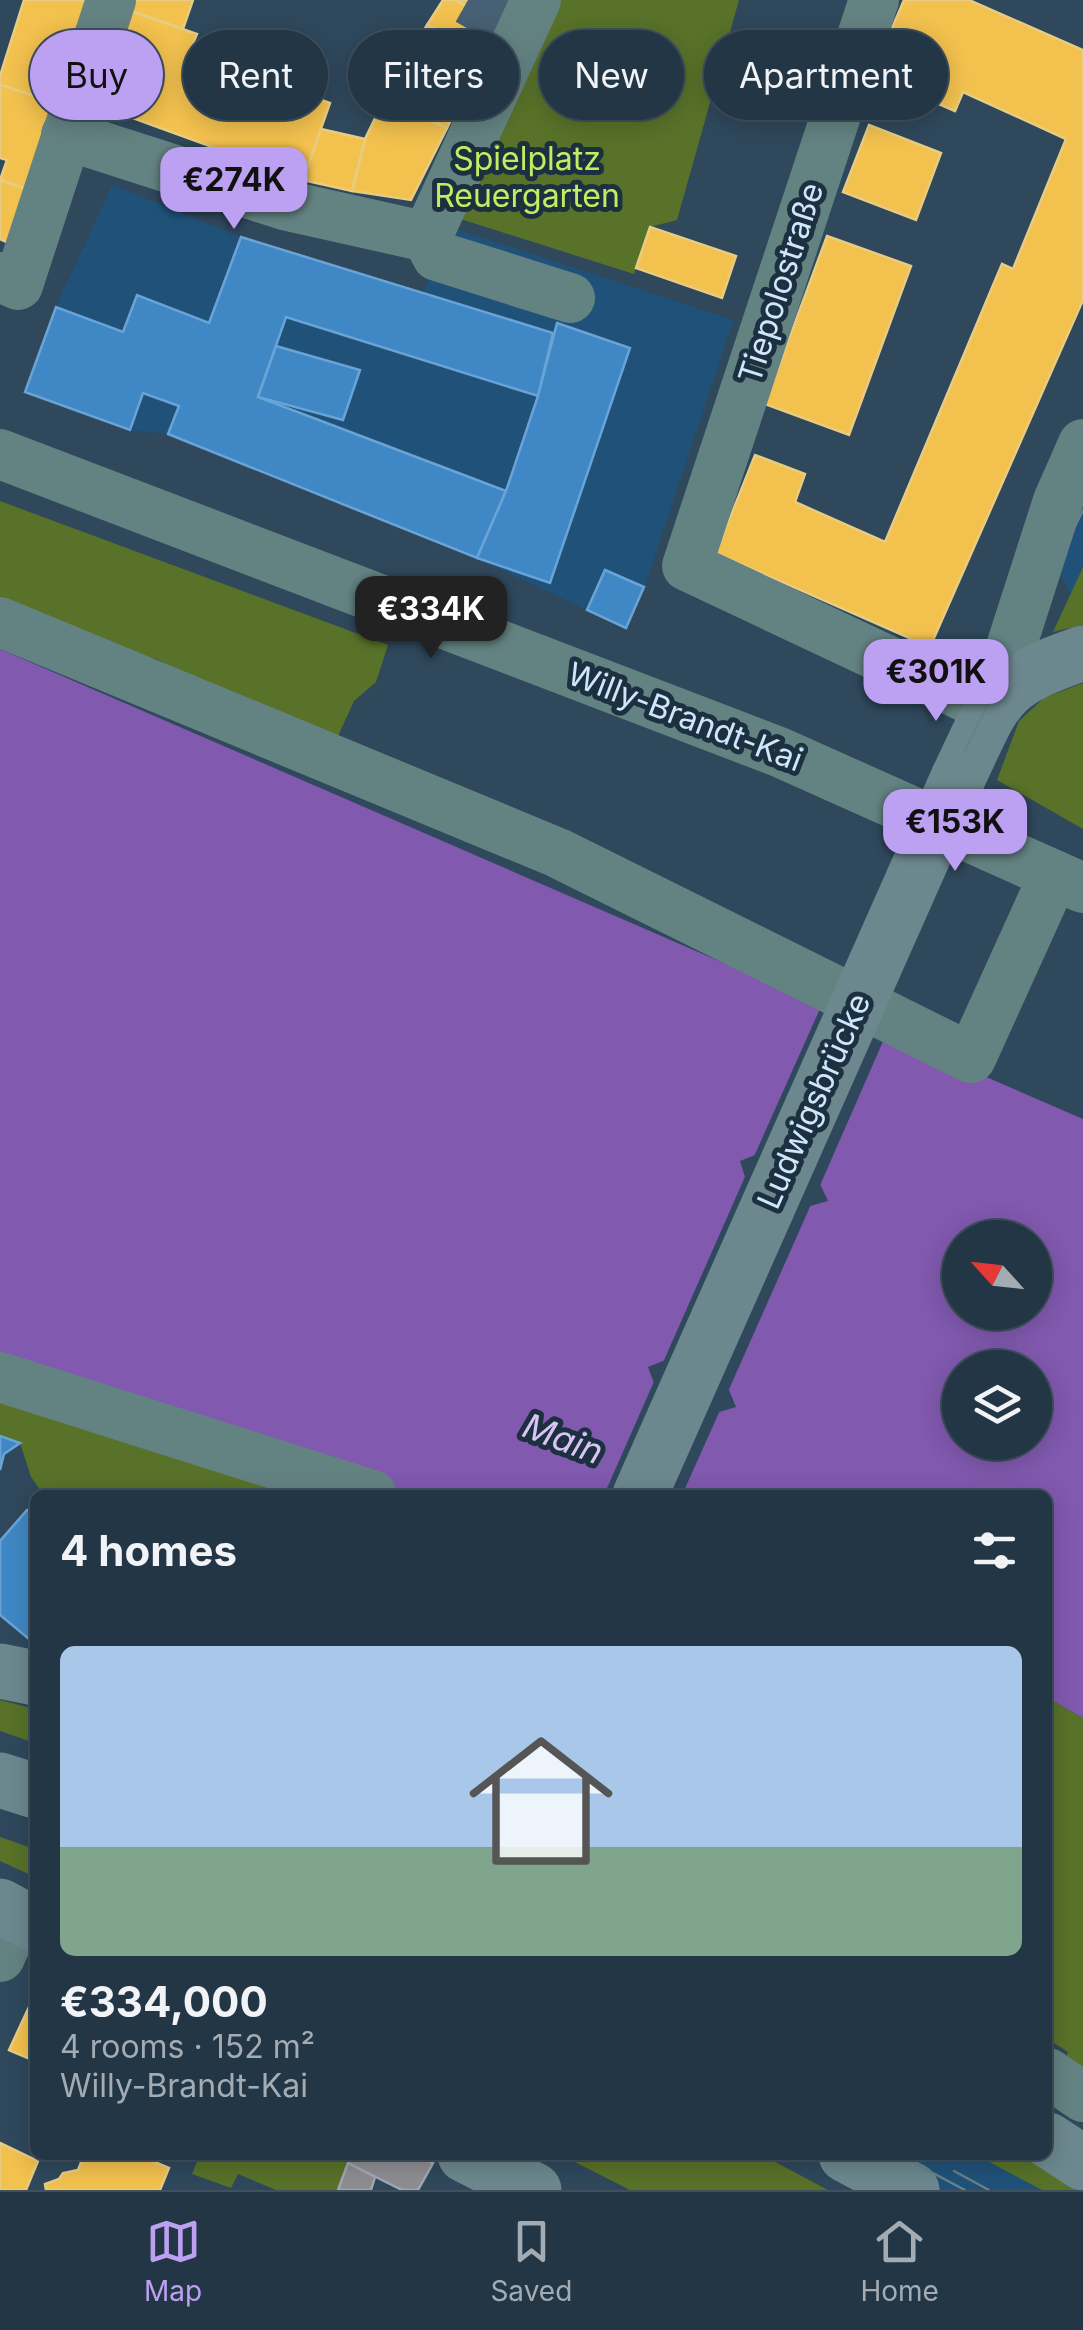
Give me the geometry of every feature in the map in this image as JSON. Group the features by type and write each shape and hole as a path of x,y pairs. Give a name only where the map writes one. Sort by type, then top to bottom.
{"main road":[{"path":"991,709 1011,684 1063,660"},
{"name":"Ludwigsbrücke","path":"642,1490 991,709"},
{"path":"0,1671 30,1677"},
{"path":"0,1780 30,1789"},
{"path":"1052,2143 1083,2163"},
{"path":"476,2160 534,2190"},
{"path":"855,2160 912,2190"}],"street":[{"path":"4,279 18,285 111,0"},
{"name":"Tiepolostraße","path":"874,0 687,566 991,709"},
{"path":"427,236 522,17"},
{"path":"66,135 284,206 427,236"},
{"path":"427,236 437,256 570,298"},
{"path":"991,709 1058,501 1083,444"},
{"name":"Willy-Brandt-Kai","path":"0,454 779,752 1068,882"},
{"path":"1023,602 1063,660"},
{"path":"0,622 558,852 971,1058 1068,882"},
{"path":"0,1377 356,1490"},
{"path":"1052,2076 1083,2097"}],"shaded area":[{"path":"112,185 241,237 423,293 447,226 733,320 644,587 605,570 587,610 477,558 168,434 130,430 25,392 56,307"},
{"path":"1083,487 1083,567 1071,593 1059,562"},
{"path":"884,2160 985,2160 1042,2190 940,2190"}],"green space":[{"name":"Spielplatz Reuergarten","path":"561,0 739,0 731,30 704,30 705,120 677,220 650,227 634,274 451,216 500,120 519,120 519,82 539,43 539,120 684,120 684,30 546,30"},
{"path":"0,501 388,645 376,682 354,701 334,745 154,658 147,672 0,604"},
{"path":"1083,567 1083,625 1053,632"},
{"path":"1083,683 1083,829 997,780 1019,721 1044,698"},
{"path":"0,1386 312,1490 40,1490 31,1477 20,1443 0,1436"},
{"path":"0,1700 30,1708 30,1741 0,1731"},
{"path":"1052,1700 1083,1718 1083,2097 1064,2064 1068,2052 1052,2042"},
{"path":"0,1837 30,1847 30,1875 0,1861"},
{"path":"198,2160 348,2163 338,2190 276,2190 238,2174 231,2188 192,2174"},
{"path":"571,2160 771,2160 828,2190 630,2190"},
{"path":"985,2160 1049,2160 1083,2190 1042,2190"}],"water":[{"name":"Main","path":"0,649 1083,1119 1083,1718 1052,1700 1052,1490 367,1490 0,1372","holes":["755,1155 820,1184 828,1201 810,1206 745,1177 740,1161","663,1361 729,1390 736,1407 719,1412 654,1383 648,1367"]}],"pier":[{"path":"823,1002 888,1030 818,1190 752,1161"},
{"path":"748,1170 813,1200 726,1396 661,1367"},
{"path":"656,1377 722,1406 684,1490 606,1490"}],"building: Homes":[{"path":"24,0 94,0 84,30 30,30 30,94 0,85"},
{"path":"121,0 193,0 183,29 119,7"},
{"path":"443,0 454,0 504,27 437,30 427,25"},
{"path":"456,0 520,0 504,27"},
{"path":"904,0 969,0 1083,50 1083,300 930,647 716,553 755,455 805,474 795,502 885,542 1002,264 1013,269 1066,139 963,92 955,111 948,108 948,30 892,28"},
{"path":"119,7 185,30 183,120 324,120 303,180 138,120 163,120 163,30 111,30"},
{"path":"0,85 30,94 30,120 55,120 32,191 0,180 7,160 0,158"},
{"path":"374,120 429,120 447,128 411,200 352,191 365,139"},
{"path":"429,120 451,120 447,128"},
{"path":"869,125 941,153 916,220 843,192"},
{"path":"321,129 365,139 352,191 303,180"},
{"path":"0,180 32,191 13,245 0,239"},
{"path":"650,227 736,256 722,298 636,268"},
{"path":"827,236 911,266 849,435 765,404"},
{"path":"30,2005 30,2059 9,2050"},
{"path":"0,2143 38,2161 26,2190 0,2190"},
{"path":"82,2160 150,2160 169,2168 160,2190 46,2190 45,2184 59,2179 63,2173 78,2170"}],"building: Schools":[{"path":"241,237 553,333 538,396 286,317 258,397 506,491 477,558 168,434 179,406 143,393 130,430 25,392 56,307 123,332 137,295 209,323"},
{"path":"557,323 630,348 550,583 477,558 506,491 538,396"},
{"path":"276,346 360,370 343,420 258,397"},
{"path":"605,570 644,587 626,628 587,610"},
{"path":"0,1436 20,1443 4,1454 0,1470"},
{"path":"27,1510 30,1513 30,1640 0,1615 0,1541"}],"building: Industry":[{"path":"348,2163 433,2163 418,2190 402,2190"},
{"path":"348,2163 375,2177 371,2190 338,2190"}],"tunnel":[{"path":"468,0 507,22"}],"tram line":[{"path":"632,1490 953,775 1083,510"},
{"path":"652,1490 816,1117"},
{"path":"908,2160 965,2190"},
{"path":"954,2171 989,2190"}]}
